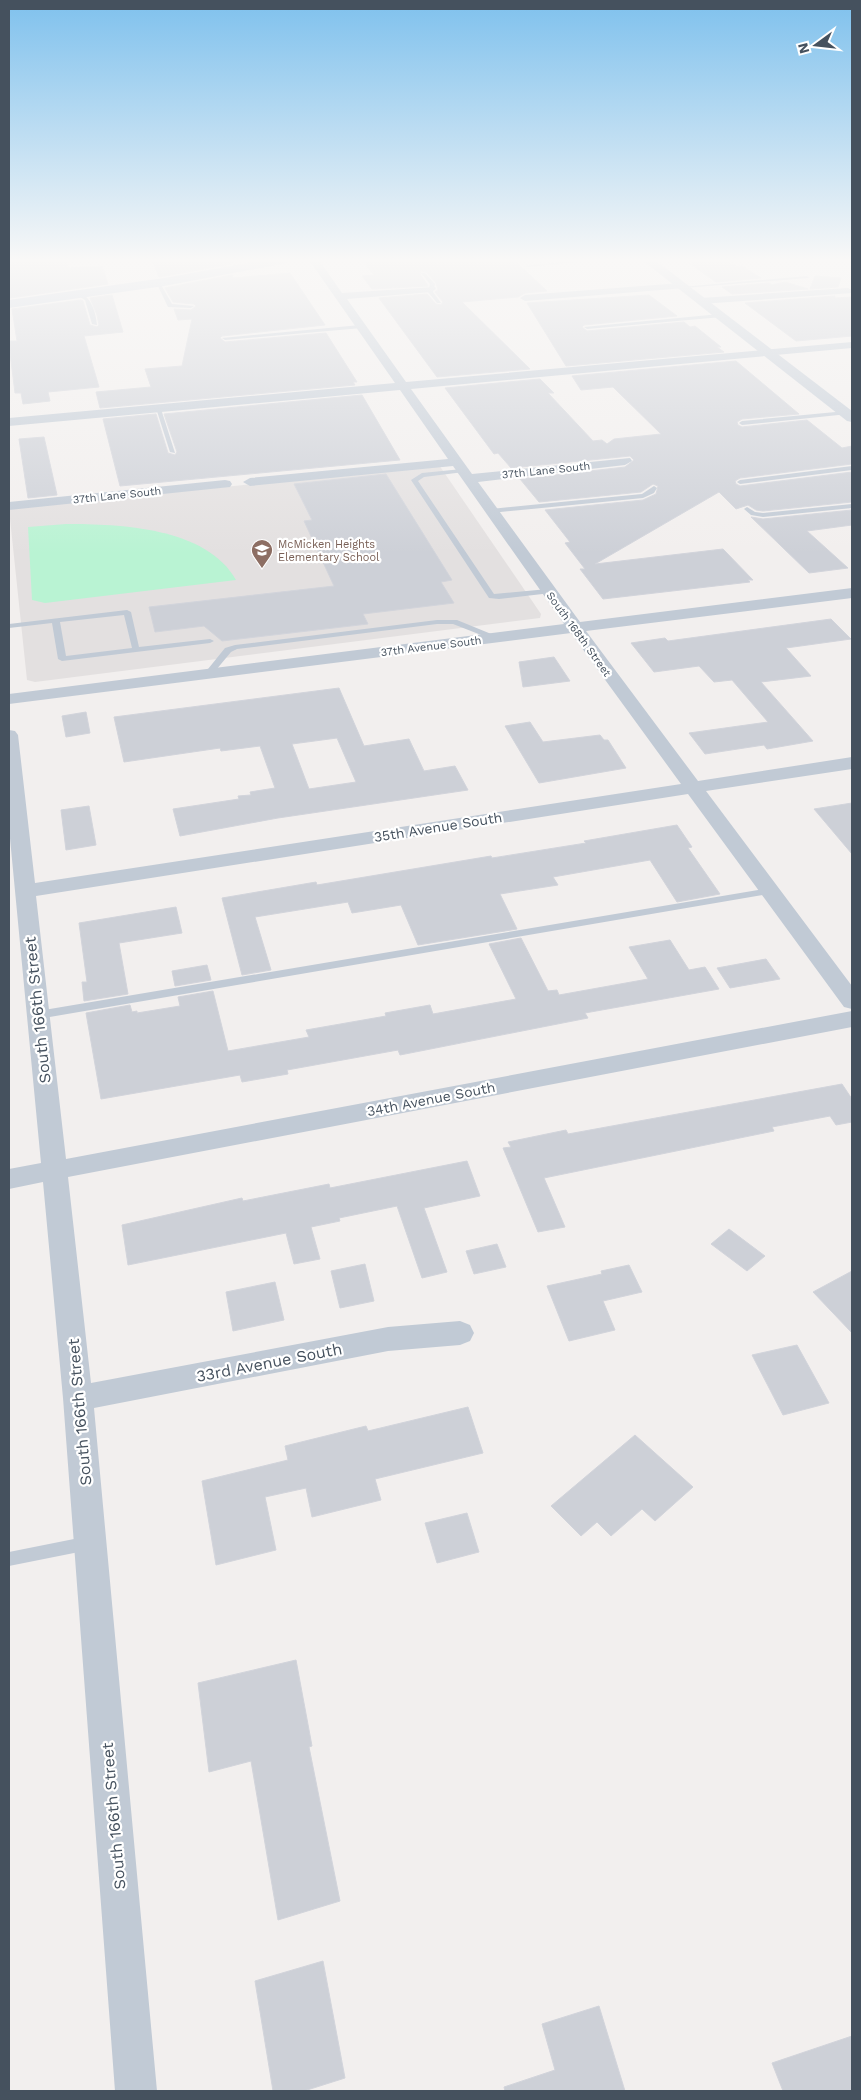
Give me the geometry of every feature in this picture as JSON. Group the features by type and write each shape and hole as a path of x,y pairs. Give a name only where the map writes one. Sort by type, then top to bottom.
{"street":[{"name":"South 168th Street","path":"382,358 548,591 852,1002"},
{"path":"9,422 713,358"},
{"path":"774,358 849,415"},
{"name":"37th Lane South","path":"250,482 625,462"},
{"name":"37th Lane South","path":"9,506 225,484"},
{"name":"37th Avenue South","path":"9,699 852,593"},
{"name":"South 166th Street","path":"9,735 11,772 78,1398 136,2091"},
{"name":"35th Avenue South","path":"25,891 852,764"},
{"name":"34th Avenue South","path":"9,1179 852,1019"},
{"name":"33rd Avenue South","path":"78,1398 388,1339 460,1333"}],"lane":[{"path":"158,409 172,452"},
{"path":"742,423 849,415"},
{"path":"740,482 852,468"},
{"path":"461,471 422,475 414,480 492,596 499,597 548,591"},
{"path":"491,511 643,496 652,492 654,488"},
{"path":"747,508 753,514 763,515 852,506"},
{"path":"9,626 127,612 136,650"},
{"path":"56,621 62,659 210,641"},
{"path":"208,674 228,650 235,647 417,624 454,622 497,638"},
{"path":"38,1015 770,891"},
{"path":"9,1559 90,1542"}],"shaded area":[{"name":"McMicken Heights Elementary School","path":"439,465 541,614 540,618 35,682 27,680 9,509"}],"green space":[{"path":"66,524 111,525 136,528 160,532 183,539 204,549 222,562 236,580 45,603 32,600 28,527"}],"building":[{"path":"11,358 90,358 99,387 48,392 50,401 23,404 21,393 15,393"},
{"path":"184,358 342,358 357,382 353,382 355,385 100,408 96,392 151,387 145,369 182,366"},
{"path":"423,358 519,358 530,369 437,377"},
{"path":"561,358 656,358 566,366"},
{"path":"736,361 799,414 742,419 737,422 738,425 742,427 807,420 842,448 852,446 852,464 740,478 735,481 736,484 740,486 852,472 852,502 763,511 756,510 748,505 736,509 719,492 595,564 723,549 753,580 748,580 750,582 603,599 580,569 585,569 565,543 570,542 545,510 643,500 656,494 658,486 653,484 641,492 539,502 520,479 625,467 634,460 630,456 511,468 498,453 494,454 445,388 540,379 554,393 548,393 593,441 602,440 607,444 614,439 661,434 613,387 581,390 572,376"},
{"path":"362,395 400,460 120,486 103,419 156,414 168,453 175,455 177,452 164,414"},
{"path":"44,437 57,495 28,498 19,439"},
{"path":"386,474 452,580 441,582 454,603 363,614 368,624 222,641 204,626 155,632 149,607 334,586 304,521 312,520 294,484"},
{"path":"852,510 852,525 807,531 848,568 809,573 751,517 763,519"},
{"path":"831,619 851,639 786,648 811,676 761,682 813,741 767,749 764,745 705,754 689,733 768,722 732,680 714,682 699,666 654,672 631,643 665,638 668,641"},
{"path":"554,657 570,681 523,687 519,662"},
{"path":"339,688 364,746 409,739 424,771 455,766 468,790 278,818 180,836 173,809 239,799 238,796 251,795 250,792 275,788 260,746 221,751 220,748 124,762 114,717","holes":["337,738 356,782 309,789 292,744"]},
{"path":"86,712 90,733 66,737 62,716"},
{"path":"530,722 543,742 600,735 604,740 608,740 626,768 539,783 505,726"},
{"path":"852,803 852,854 814,809"},
{"path":"89,806 96,845 66,850 61,810"},
{"path":"677,825 692,847 688,848 720,894 677,902 650,860 553,877 558,885 500,894 517,929 418,945 401,905 352,913 348,902 255,917 271,970 242,975 222,898 316,882 317,885 491,856 492,858 586,843 584,841"},
{"path":"176,907 182,933 119,943 128,994 84,1001 82,982 87,982 79,923"},
{"path":"521,938 548,991 557,990 559,995 648,979 629,947 670,940 689,970 705,967 719,989 585,1013 588,1018 400,1055 398,1050 287,1070 288,1074 242,1082 240,1075 101,1099 86,1013 130,1005 132,1012 137,1011 137,1013 180,1006 178,997 213,991 228,1051 309,1037 306,1030 386,1016 385,1013 430,1005 433,1014 516,999 489,944"},
{"path":"766,959 780,979 730,988 717,968"},
{"path":"207,965 211,980 175,986 172,971"},
{"path":"842,1084 852,1099 852,1122 836,1125 830,1116 772,1127 774,1131 544,1178 565,1227 538,1232 503,1148 511,1147 508,1142 566,1130 568,1134"},
{"path":"467,1161 480,1196 424,1208 447,1272 422,1278 397,1206 339,1218 340,1221 311,1227 320,1259 294,1264 286,1233 128,1265 122,1225 242,1198 243,1201 329,1184 330,1188"},
{"path":"729,1229 765,1256 747,1271 711,1244"},
{"path":"497,1244 506,1267 474,1274 466,1251"},
{"path":"365,1264 374,1301 340,1308 331,1271"},
{"path":"629,1265 642,1292 603,1301 615,1330 569,1341 547,1286 602,1274 601,1271"},
{"path":"852,1271 852,1333 813,1292"},
{"path":"275,1282 284,1320 233,1331 226,1292"},
{"path":"797,1345 829,1403 783,1415 752,1355"},
{"path":"468,1407 483,1453 375,1479 381,1500 312,1517 306,1488 265,1497 276,1550 216,1565 202,1481 288,1460 285,1446 366,1426 368,1431"},
{"path":"635,1435 693,1487 655,1521 642,1509 611,1536 597,1522 581,1536 551,1506"},
{"path":"467,1513 479,1552 437,1563 425,1523"},
{"path":"296,1660 312,1746 309,1747 340,1901 278,1920 251,1761 209,1772 198,1683"},
{"path":"323,1961 345,2078 304,2091 273,2091 255,1981"},
{"path":"599,2006 625,2091 505,2091 504,2087 555,2070 542,2024"},
{"path":"852,2036 852,2091 783,2091 772,2063"}],"place":[{"name":"McMicken Heights Elementary School","path":"262,569"}]}
